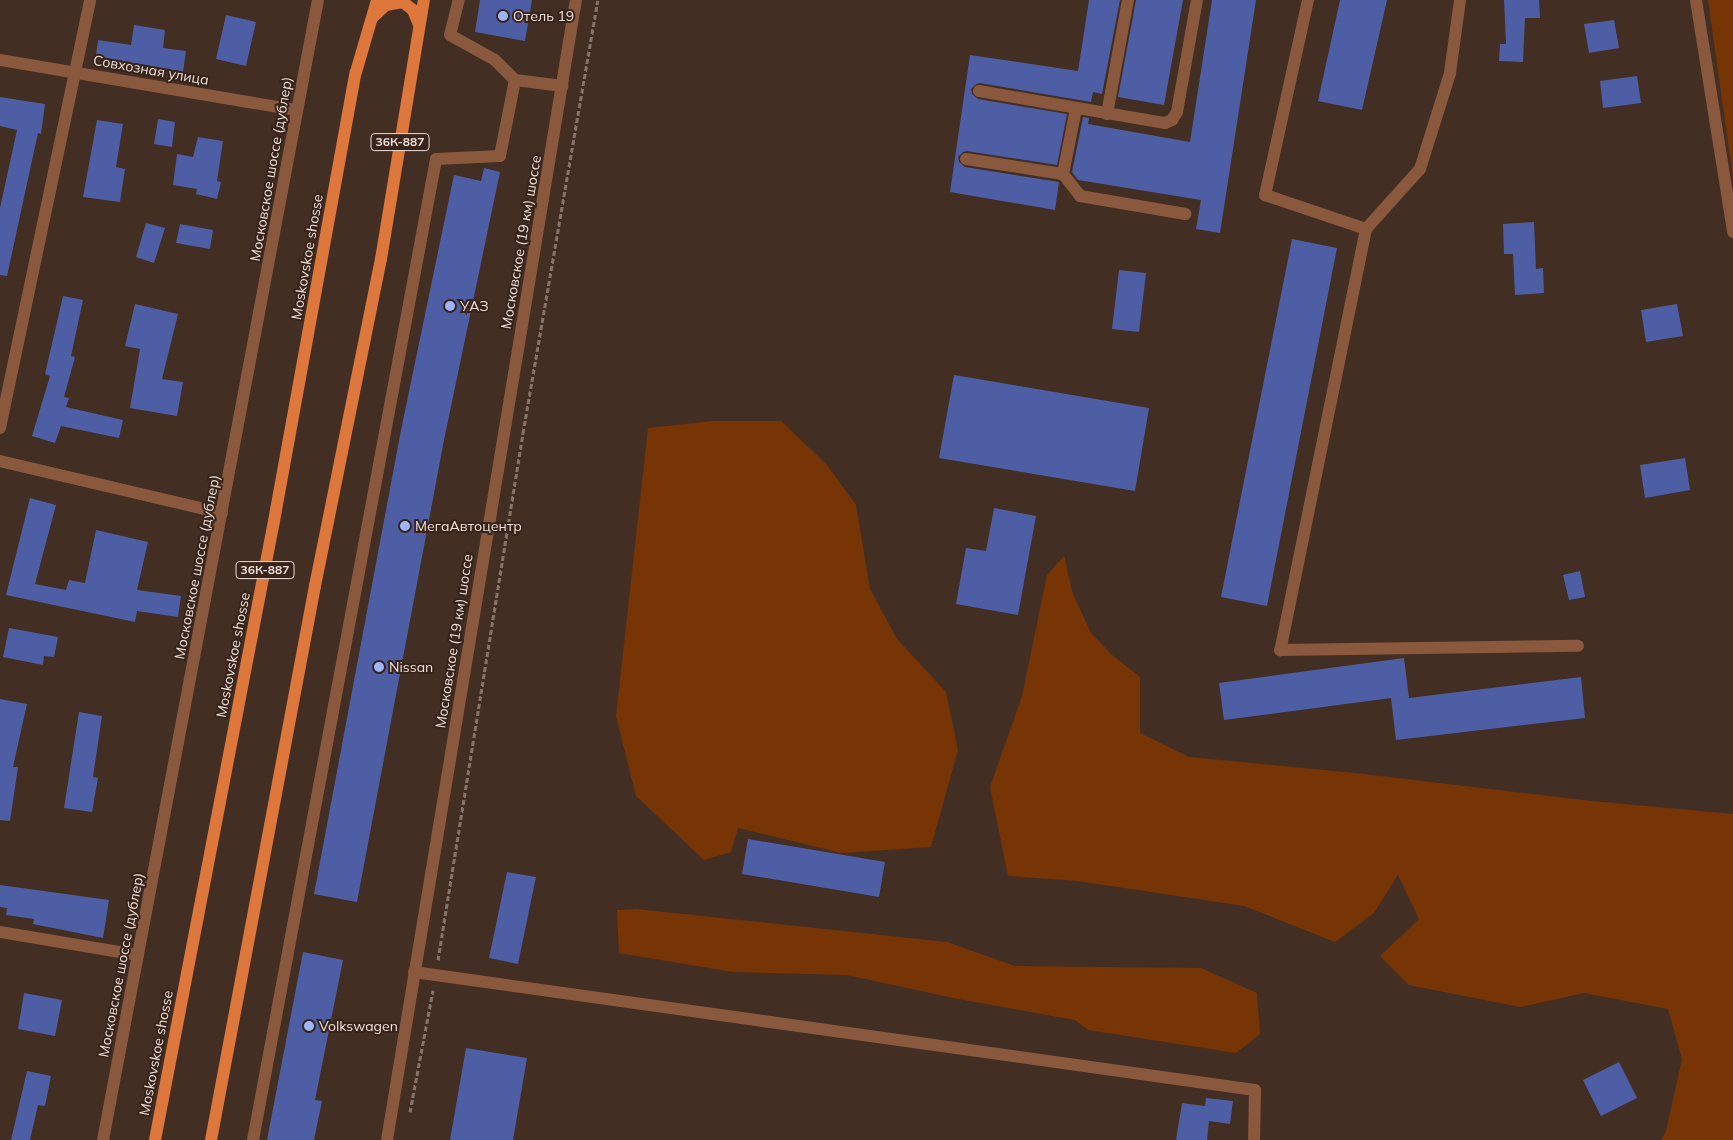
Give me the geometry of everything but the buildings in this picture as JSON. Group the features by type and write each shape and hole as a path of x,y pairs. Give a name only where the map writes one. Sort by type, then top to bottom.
{"main road":[{"name":"Moskovskoe shosse","path":"155,1140 274,521 356,72 377,0"},
{"name":"36К-887","path":"212,1140 315,586 382,260 424,0"},
{"path":"373,17 386,5 403,2 413,10 419,25"}],"street":[{"path":"0,428 90,0"},
{"name":"Московское шоссе (дублер)","path":"103,1140 318,0"},
{"path":"459,0 450,35 494,60 515,80 563,86"},
{"name":"Московское (19 км) шоссе","path":"387,1140 576,0"},
{"path":"1106,114 1128,0"},
{"path":"978,92 1164,123 1172,120 1177,112 1197,0"},
{"path":"1308,0 1265,195 1366,229"},
{"path":"1460,0 1450,73 1420,169 1366,229 1280,650 1578,646"},
{"path":"1696,0 1733,232"},
{"name":"Совхозная улица","path":"0,60 297,110"},
{"path":"253,1140 436,158 500,156 515,80"},
{"path":"1064,174 1076,109"},
{"path":"966,159 1064,174 1080,196 1185,214"},
{"path":"0,461 222,513"},
{"path":"0,932 138,954"},
{"path":"414,972 1255,1090 1254,1140"}],"path":[{"path":"410,1117 435,975 523,433 598,0"}],"shaded area":[{"path":"1708,0 1733,0 1733,181 1732,171"},
{"path":"712,421 781,421 827,465 856,505 870,589 897,639 946,692 958,750 931,847 841,853 738,828 731,852 704,860 636,796 616,716 648,428"},
{"path":"1064,556 1073,594 1091,633 1112,655 1140,677 1140,733 1189,757 1355,773 1592,801 1733,814 1733,1140 1661,1140 1666,1131 1682,1059 1668,1009 1584,993 1520,1007 1409,985 1380,956 1419,919 1398,875 1374,913 1335,942 1244,906 1078,881 1008,876 990,787 1022,696 1047,575"},
{"path":"636,909 947,942 1015,966 1201,968 1257,993 1260,1034 1236,1053 1088,1030 1075,1020 958,999 847,975 733,972 619,953 617,910"}],"place":[{"name":"Отель 19","path":"503,16"},
{"name":"УАЗ","path":"450,306"},
{"name":"МегаАвтоцентр","path":"405,526"},
{"name":"Nissan","path":"379,667"},
{"name":"Volkswagen","path":"309,1026"}]}
